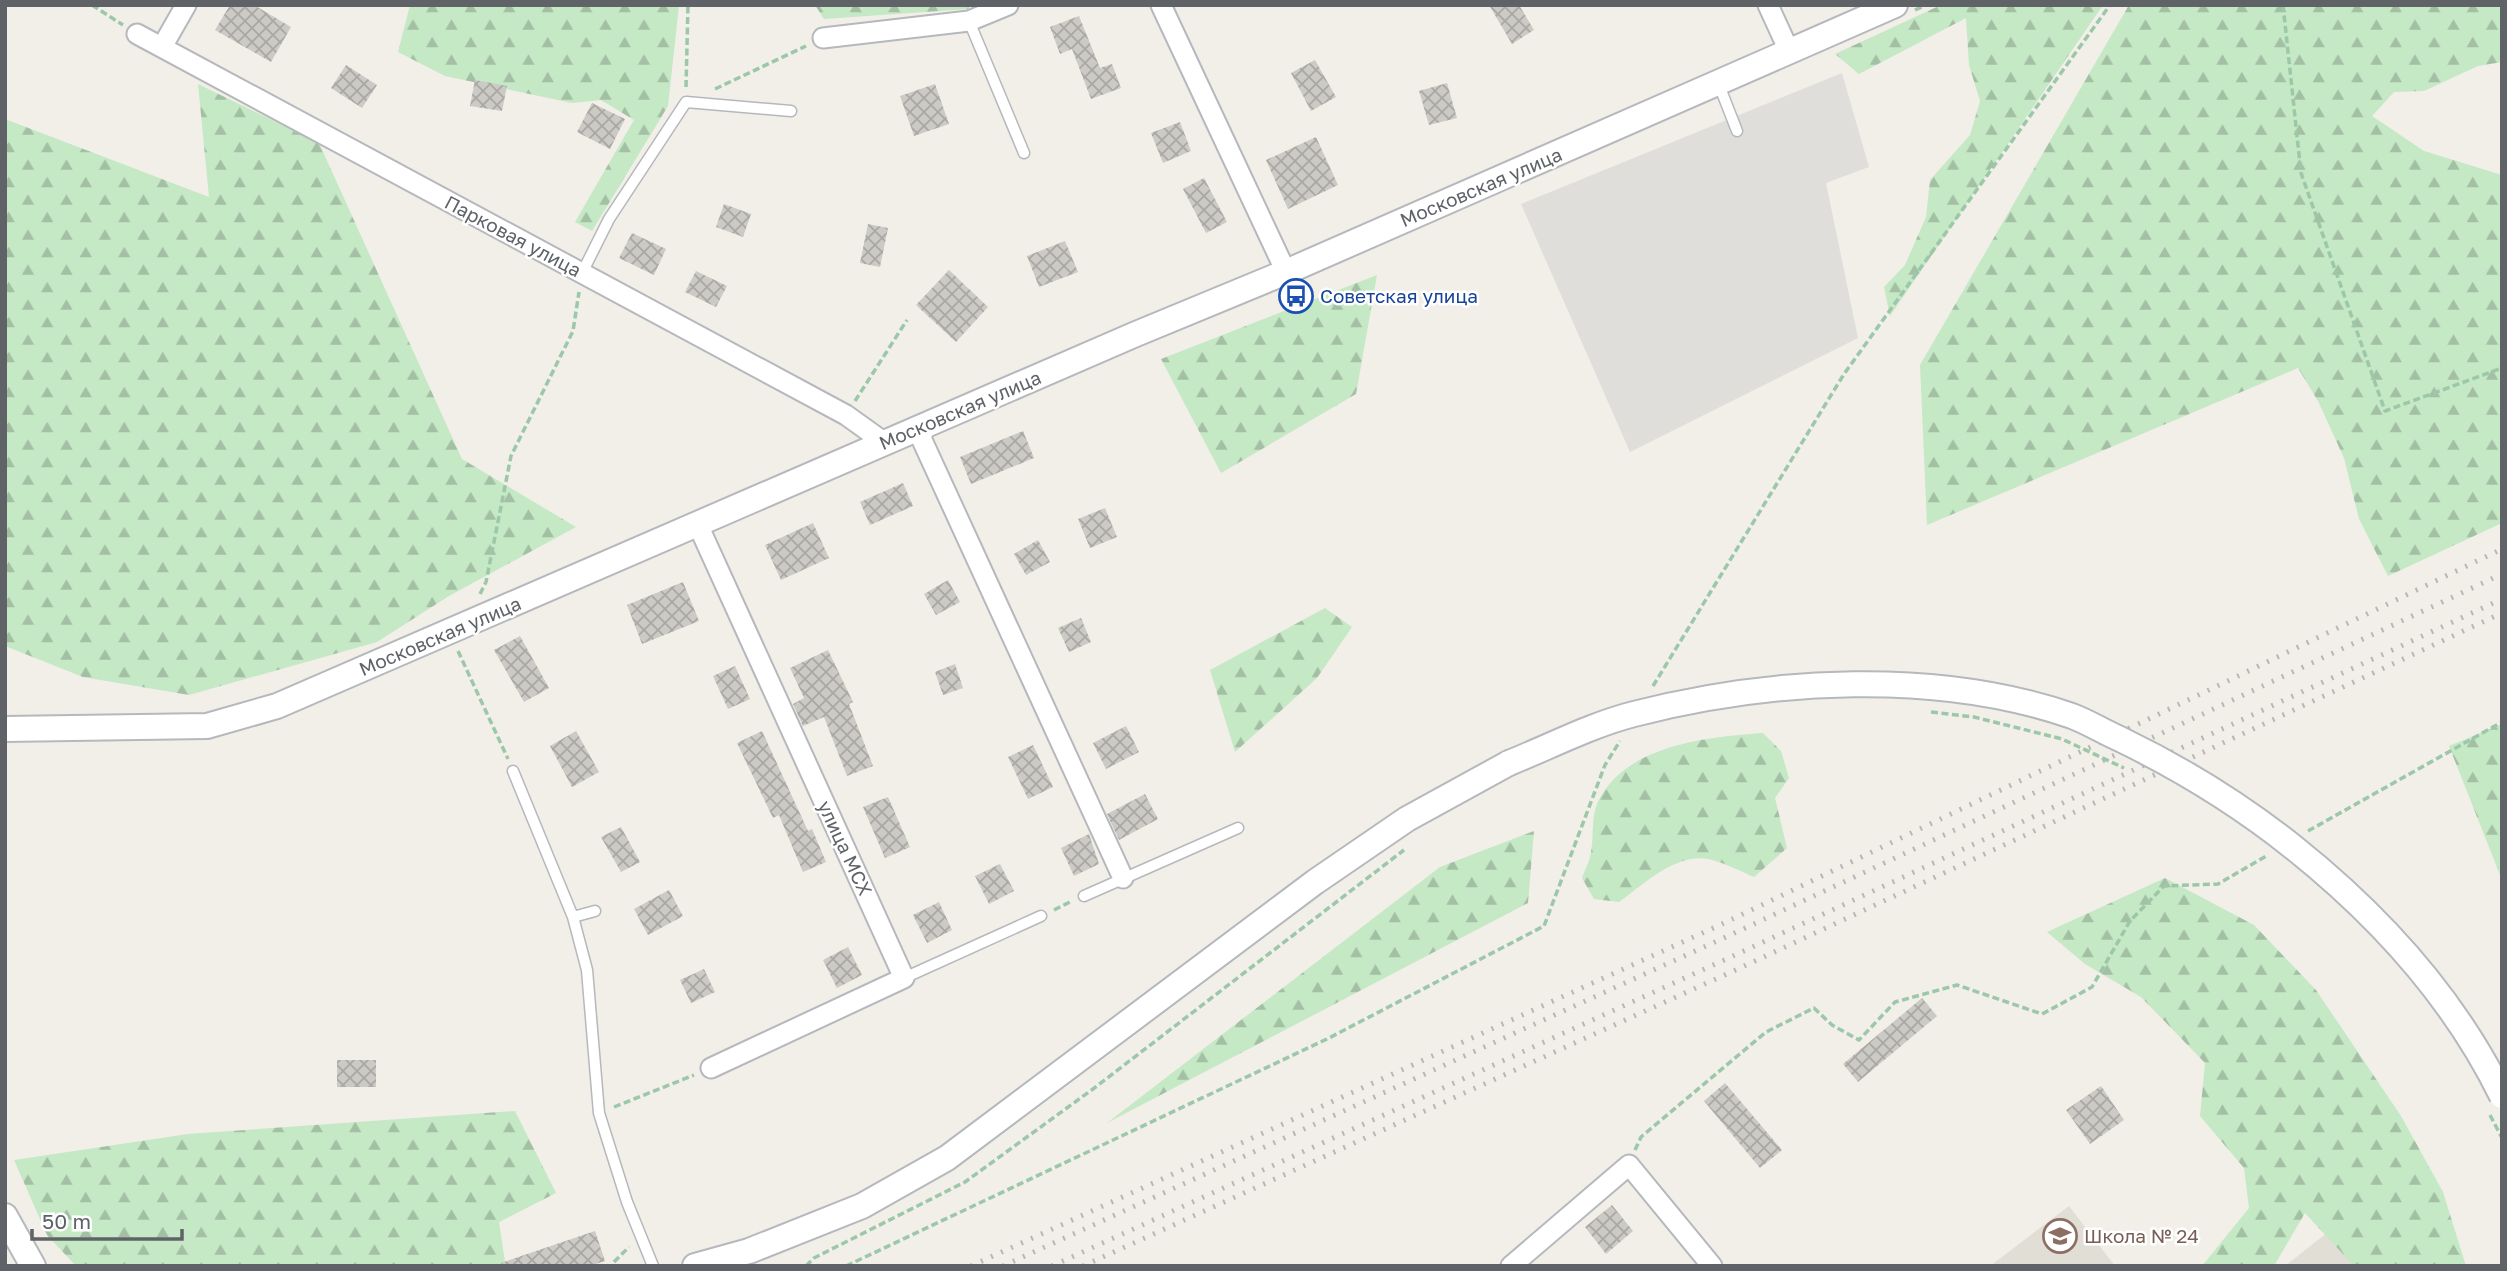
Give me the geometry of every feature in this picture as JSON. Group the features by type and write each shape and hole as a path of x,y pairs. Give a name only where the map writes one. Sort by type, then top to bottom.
{"street":[{"path":"162,47 186,5"},
{"path":"823,38 969,21 1008,5"},
{"path":"1161,5 1286,272"},
{"path":"1768,5 1790,53"},
{"name":"Московская улица","path":"5,729 207,726 277,706 1286,272 1895,5"},
{"name":"Парковая улица","path":"137,34 846,415 885,443"},
{"path":"922,427 922,440 1124,878"},
{"name":"улица МСХ","path":"698,525 904,978"},
{"path":"695,1266 749,1251 862,1206 947,1158 1327,874 1407,819 1508,763 1631,714 1755,690 1871,685 1979,693 2073,717 2217,791 2335,881 2388,934 2437,993 2491,1073 2494,1101"},
{"path":"711,1068 904,978"},
{"path":"1511,1266 1629,1165 1713,1266"},
{"path":"5,1216 33,1266"}],"lane":[{"path":"969,21 1024,153"},
{"path":"1719,84 1737,131"},
{"path":"582,272 609,219 686,102 791,111"},
{"path":"513,771 573,917 587,970 599,1113 653,1266"},
{"path":"1084,896 1238,828"},
{"path":"573,917 595,911"},
{"path":"904,978 1041,916"}],"path":[{"path":"92,5 137,34"},
{"path":"688,5 686,102 823,38"},
{"path":"2284,5 2301,173 2385,411 2502,368"},
{"path":"513,771 455,643 486,582 511,456 573,331 582,272"},
{"path":"846,415 907,320"},
{"path":"1922,711 1974,717 2062,739 2129,770"},
{"path":"2302,835 2502,723"},
{"path":"1605,748 1631,738"},
{"path":"806,1266 814,1258 965,1182 1093,1089 1415,842"},
{"path":"1629,1165 1641,1137 1766,1032 1814,1008 1832,1025 1859,1040 1895,1002 1957,985 2042,1014 2092,987 2130,921 2164,886 2218,884 2278,849"},
{"path":"2266,850 2276,859"},
{"path":"1041,916 1084,896"},
{"path":"599,1113 711,1068"},
{"path":"2494,1101 2502,1139"},
{"path":"614,1262 641,1236"}],"shaded area":[{"path":"1842,73 1869,167 1826,183 1858,338 1630,452 1521,204"},
{"name":"Школа № 24","path":"2069,1206 2115,1266 1990,1266"},
{"path":"2333,1228 2361,1266 2285,1266"}],"green space":[{"path":"410,5 679,5 668,106 592,231 575,222 634,120 601,100 572,103 445,76 398,52"},
{"path":"815,5 970,5 968,9 824,19"},
{"path":"1941,5 2103,5 1890,316 1884,287 1905,265 1926,217 1930,180 1970,135 1980,101 1969,65 1966,18 1859,74 1835,54"},
{"path":"2129,5 2502,5 2502,62 2478,66 2424,91 2394,92 2372,116 2424,151 2502,175 2502,523 2388,576 2359,519 2344,458 2318,401 2298,368 1927,525 1920,365"},
{"path":"198,84 319,143 462,459 576,527 449,596 377,642 189,695 83,677 5,646 5,119 209,197"},
{"path":"1377,275 1356,394 1221,473 1161,359"},
{"path":"1325,608 1352,627 1317,678 1235,752 1210,670"},
{"path":"2502,724 2502,880 2449,746"},
{"path":"1763,733 1781,751 1789,778 1775,798 1787,848 1754,877 1720,862 1696,858 1672,865 1619,902 1594,899 1582,878 1592,846 1595,810 1609,784 1646,757 1669,748 1717,737"},
{"path":"1534,831 1528,903 1107,1123 1440,867"},
{"path":"2165,878 2254,925 2316,990 2401,1116 2443,1192 2466,1266 2354,1266 2305,1213 2274,1266 2202,1266 2249,1208 2244,1168 2200,1116 2205,1063 2141,997 2085,964 2047,932"},
{"path":"515,1111 556,1193 499,1222 505,1262 500,1266 76,1266 47,1235 14,1160 188,1134"}],"building":[{"path":"230,5 254,5 291,27 271,62 215,30"},
{"path":"1489,5 1519,5 1534,30 1512,44"},
{"path":"1079,16 1100,68 1112,64 1121,88 1091,99 1072,49 1060,54 1050,27"},
{"path":"1315,60 1336,97 1311,111 1291,73"},
{"path":"346,65 377,85 362,108 331,88"},
{"path":"475,80 507,86 502,111 470,106"},
{"path":"1447,83 1457,118 1429,125 1419,91"},
{"path":"935,84 949,124 914,136 900,96"},
{"path":"592,103 625,119 610,149 577,132"},
{"path":"1180,122 1191,151 1163,163 1151,133"},
{"path":"1316,137 1338,185 1288,209 1266,160"},
{"path":"1204,178 1227,222 1206,233 1183,189"},
{"path":"724,204 751,214 743,237 716,227"},
{"path":"868,224 888,228 880,267 860,263"},
{"path":"632,233 666,249 654,275 619,258"},
{"path":"1065,241 1078,272 1039,287 1027,256"},
{"path":"949,270 988,307 956,342 916,305"},
{"path":"696,271 727,286 716,307 685,292"},
{"path":"1023,431 1034,458 971,484 960,457"},
{"path":"903,483 913,506 870,525 860,502"},
{"path":"1105,508 1117,537 1090,548 1078,519"},
{"path":"813,523 829,558 781,580 765,545"},
{"path":"1038,540 1050,562 1026,575 1014,554"},
{"path":"948,580 960,602 936,615 924,594"},
{"path":"683,582 699,621 642,644 627,605"},
{"path":"1081,618 1091,642 1069,652 1058,628"},
{"path":"520,636 549,688 524,702 494,650"},
{"path":"828,650 853,702 849,704 873,766 847,776 824,717 803,726 793,704 804,698 790,668"},
{"path":"955,664 963,688 943,695 935,672"},
{"path":"735,666 750,699 728,709 713,676"},
{"path":"1126,726 1139,752 1106,769 1093,743"},
{"path":"576,731 599,772 572,787 550,746"},
{"path":"762,731 808,831 812,829 826,862 803,872 779,815 773,818 737,743"},
{"path":"1033,745 1053,787 1028,799 1008,757"},
{"path":"1145,794 1158,819 1119,840 1107,814"},
{"path":"888,797 910,847 885,858 863,807"},
{"path":"621,827 640,862 621,872 601,837"},
{"path":"1089,834 1099,864 1074,876 1061,848"},
{"path":"1000,864 1014,891 989,904 975,876"},
{"path":"669,890 683,916 648,935 634,909"},
{"path":"939,902 952,930 927,943 913,915"},
{"path":"848,947 862,975 837,988 823,960"},
{"path":"704,969 715,992 691,1003 680,980"},
{"path":"1922,998 1937,1016 1858,1082 1843,1064"},
{"path":"337,1060 376,1060 376,1087 337,1087"},
{"path":"1725,1083 1782,1150 1760,1168 1704,1101"},
{"path":"2101,1086 2124,1120 2090,1144 2066,1110"},
{"path":"1612,1205 1633,1231 1606,1254 1585,1227"},
{"path":"595,1231 605,1261 589,1266 501,1266 501,1263"}],"railway":[{"path":"971,1266 1720,925 2502,549"},
{"path":"1003,1266 1726,937 2502,574"},
{"path":"1052,1266 1733,956 2502,599"},
{"path":"1083,1266 1740,968 2502,613"}],"place":[{"name":"Советская улица","path":"1296,296"},
{"name":"Школа № 24","path":"2060,1236"}]}
